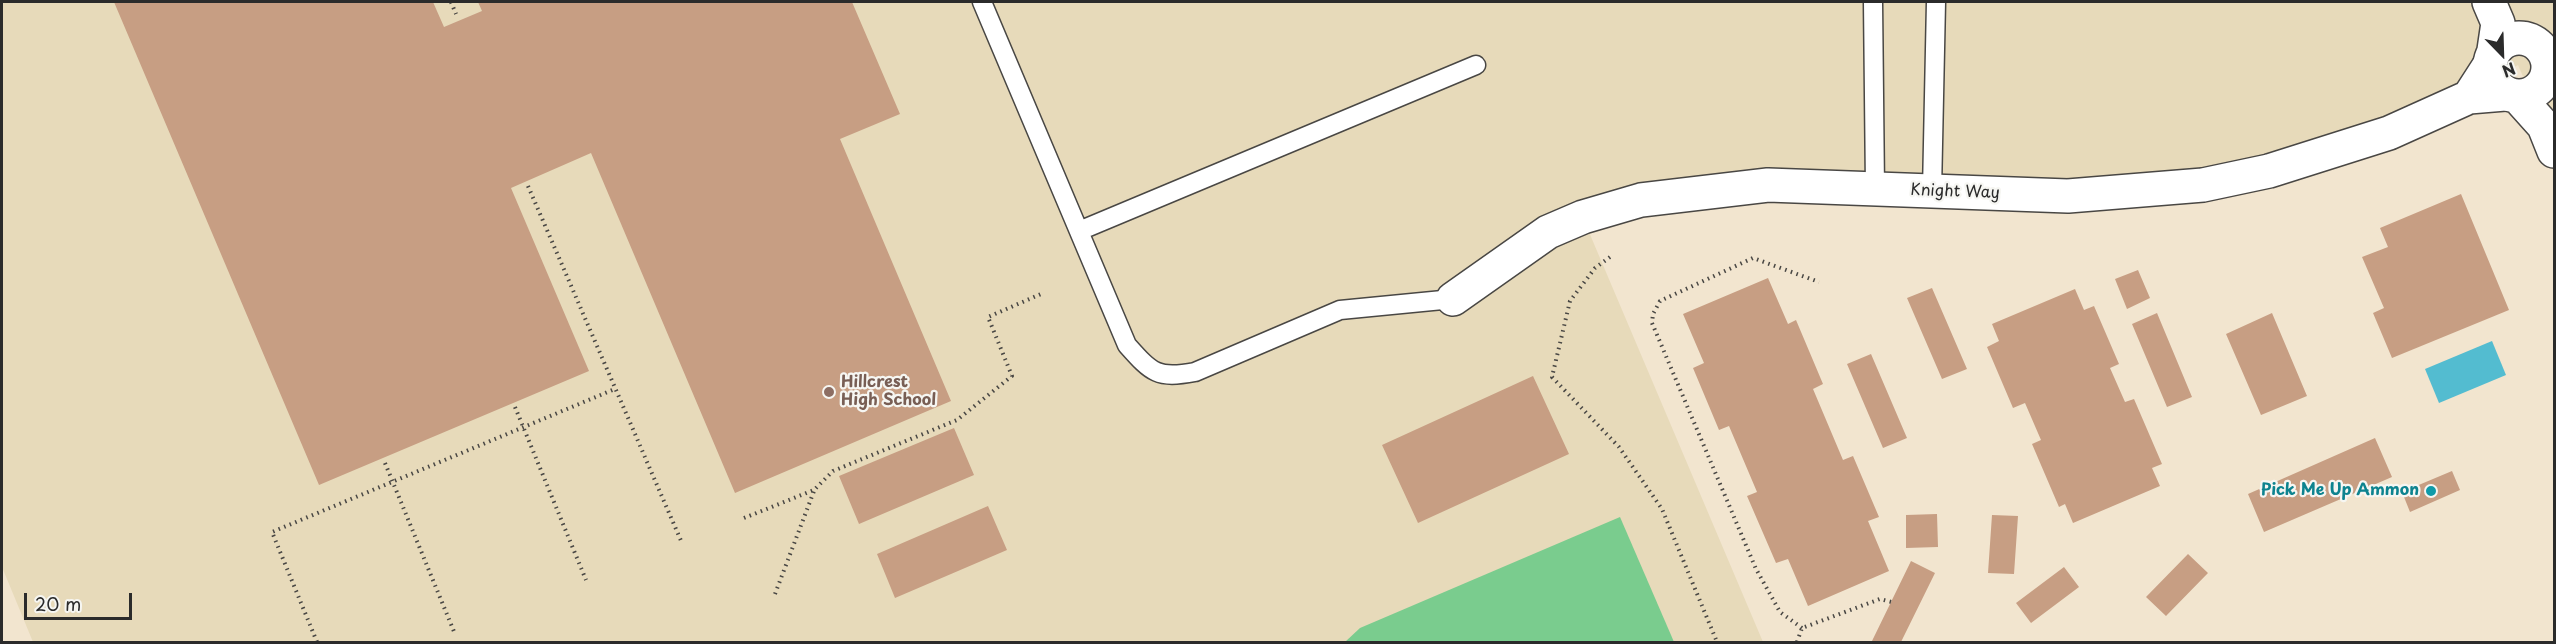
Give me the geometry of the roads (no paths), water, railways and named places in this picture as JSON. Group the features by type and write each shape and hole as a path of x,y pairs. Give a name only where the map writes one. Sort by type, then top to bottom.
{"street":[{"name":"Knight Way","path":"1453,299 1548,232 1583,217 1641,200 1768,185 2068,196 2203,185 2270,171 2389,133 2469,97 2521,57"},
{"path":"2521,57 2549,139"}],"lane":[{"path":"982,2 1128,345 1148,368 1171,376 1196,372 1340,310 1453,299"},
{"path":"1873,2 1875,189"},
{"path":"1932,191 1936,2"},
{"path":"1079,231 1476,65"}],"water":[{"path":"2492,341 2506,375 2439,403 2425,369"}],"place":[{"name":"Hillcrest High School","path":"829,392"},
{"name":"Pick Me Up Ammon","path":"2431,491"}]}
